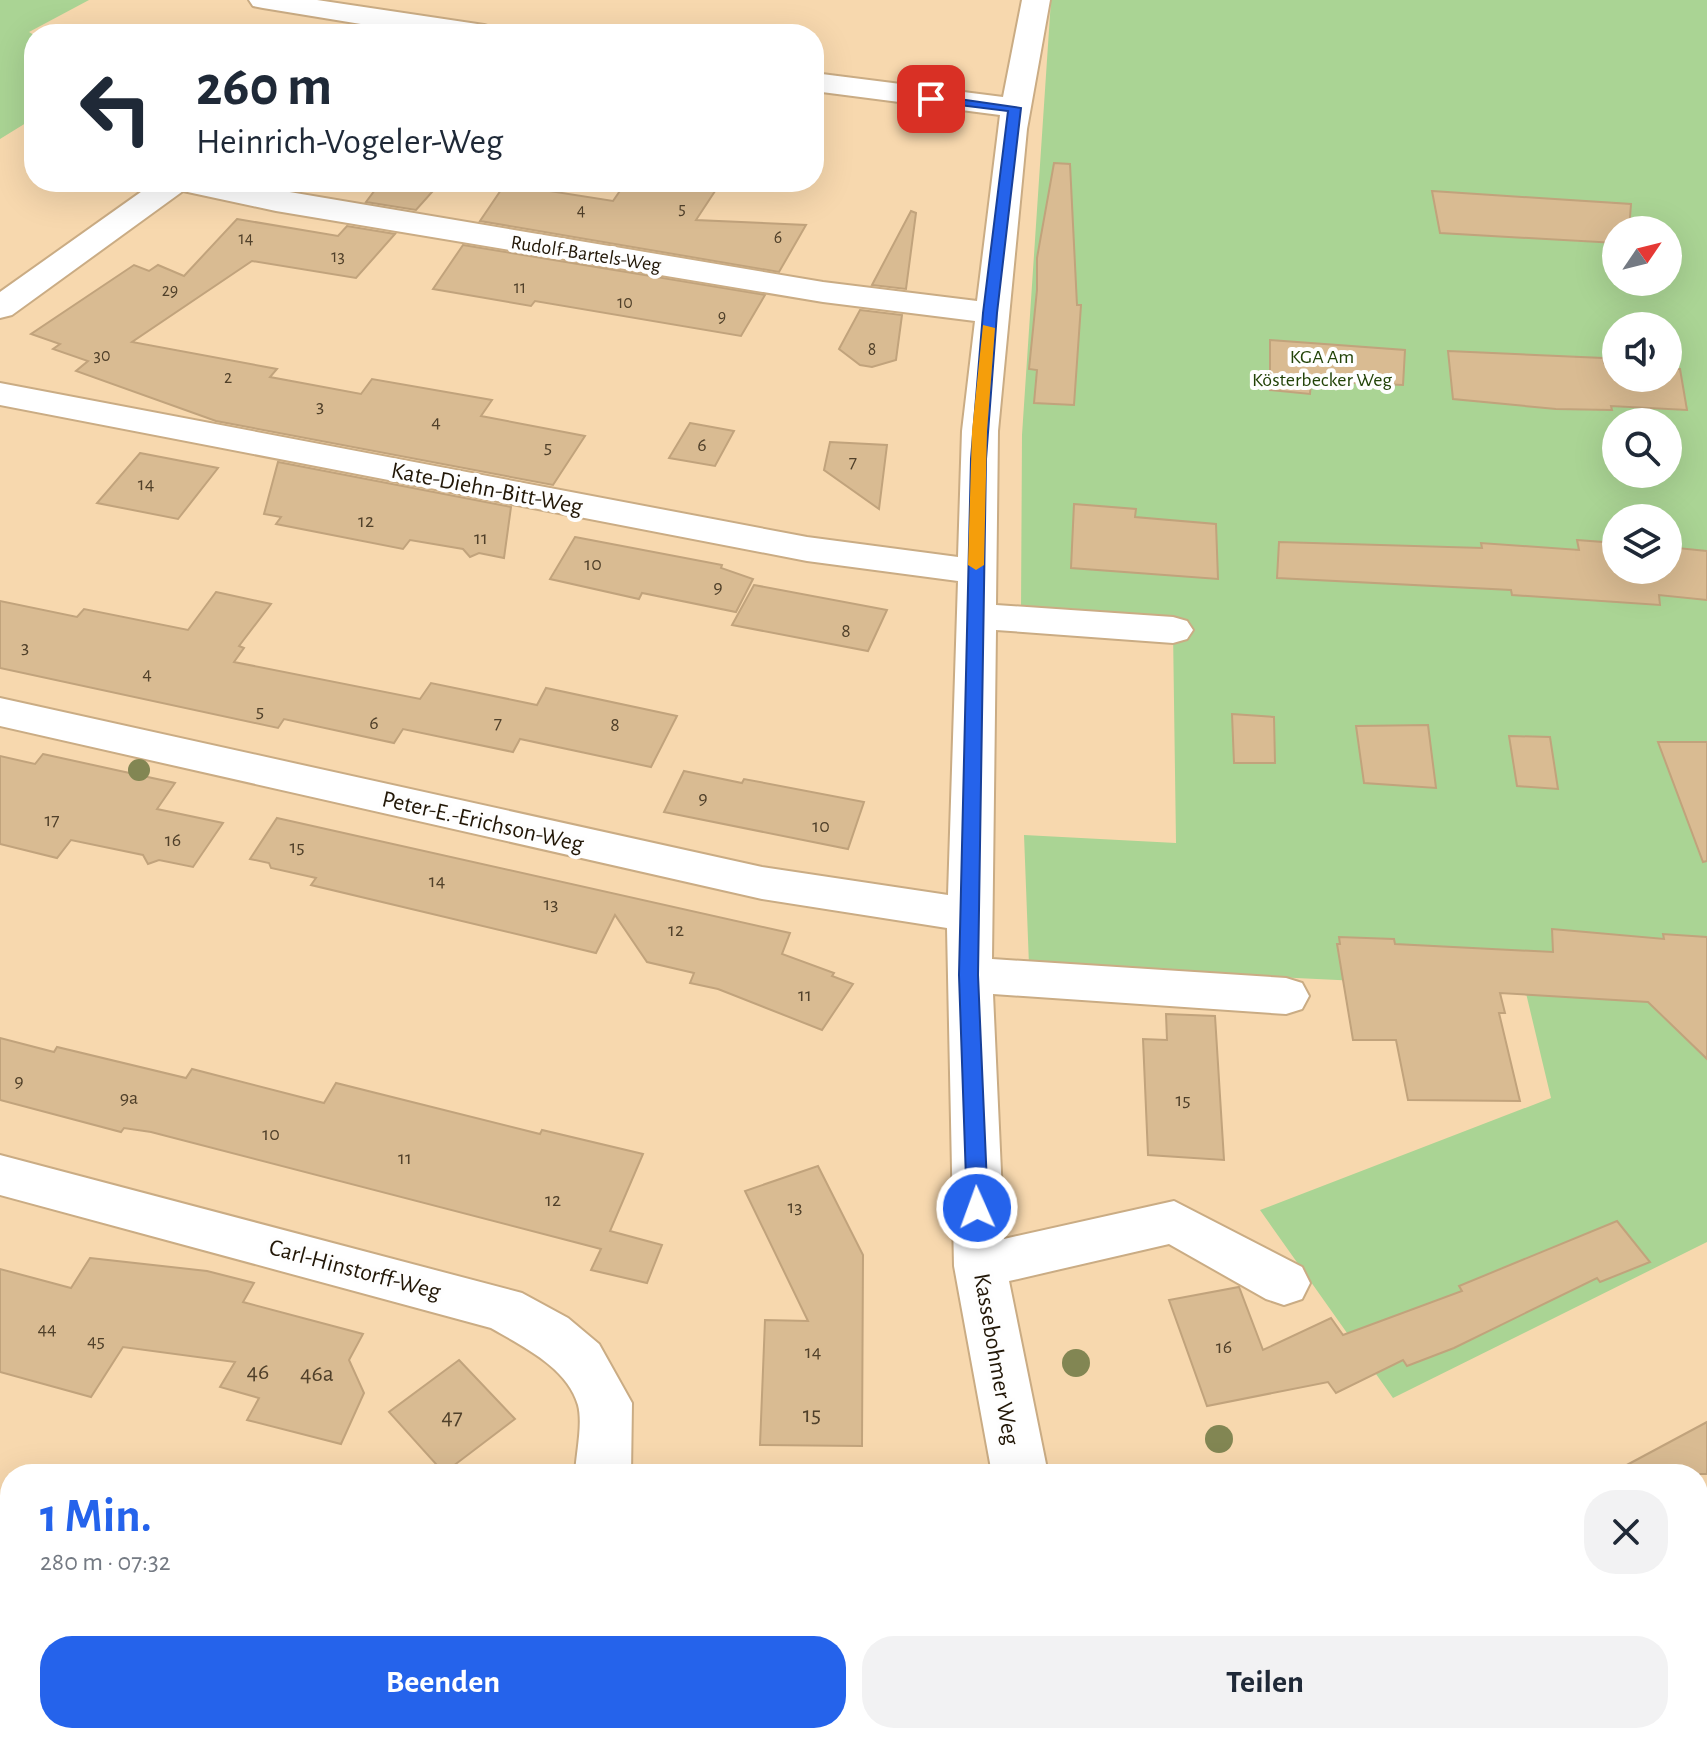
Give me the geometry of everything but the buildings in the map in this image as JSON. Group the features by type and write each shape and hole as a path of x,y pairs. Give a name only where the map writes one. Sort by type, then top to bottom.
{"street":[{"path":"263,0 370,24"},
{"name":"Kassebohmer Weg","path":"1018,1464 980,1266 969,915 980,431 990,313 1015,108 1036,0"},
{"path":"824,83 1015,108"},
{"path":"0,308 161,192"},
{"name":"Rudolf-Bartels-Weg","path":"232,192 823,292 990,313"},
{"name":"Kate-Diehn-Bitt-Weg","path":"0,394 807,549 975,571"},
{"path":"975,616 1173,630"},
{"name":"Peter-E.-Erichson-Weg","path":"0,712 762,883 969,915"},
{"path":"969,975 1286,996"},
{"name":"Carl-Hinstorff-Weg","path":"0,1175 504,1309 549,1334 580,1360 605,1403 603,1464"},
{"path":"980,1266 1174,1222 1284,1283"}],"green space":[{"path":"0,0 89,0 44,24 24,24 24,124 0,139"},
{"name":"KGA Am Kösterbecker Weg","path":"1051,0 1707,0 1707,1242 1393,1398 1260,1210 1551,1098 1525,989 1029,965 1024,835 1176,843 1173,630 1021,609 1022,435"}],"slow traffic":[{"path":"976,565 980,431 988,328"}],"route":[{"path":"931,99 1015,108 990,313 980,431 975,571 969,975 977,1208"}]}
